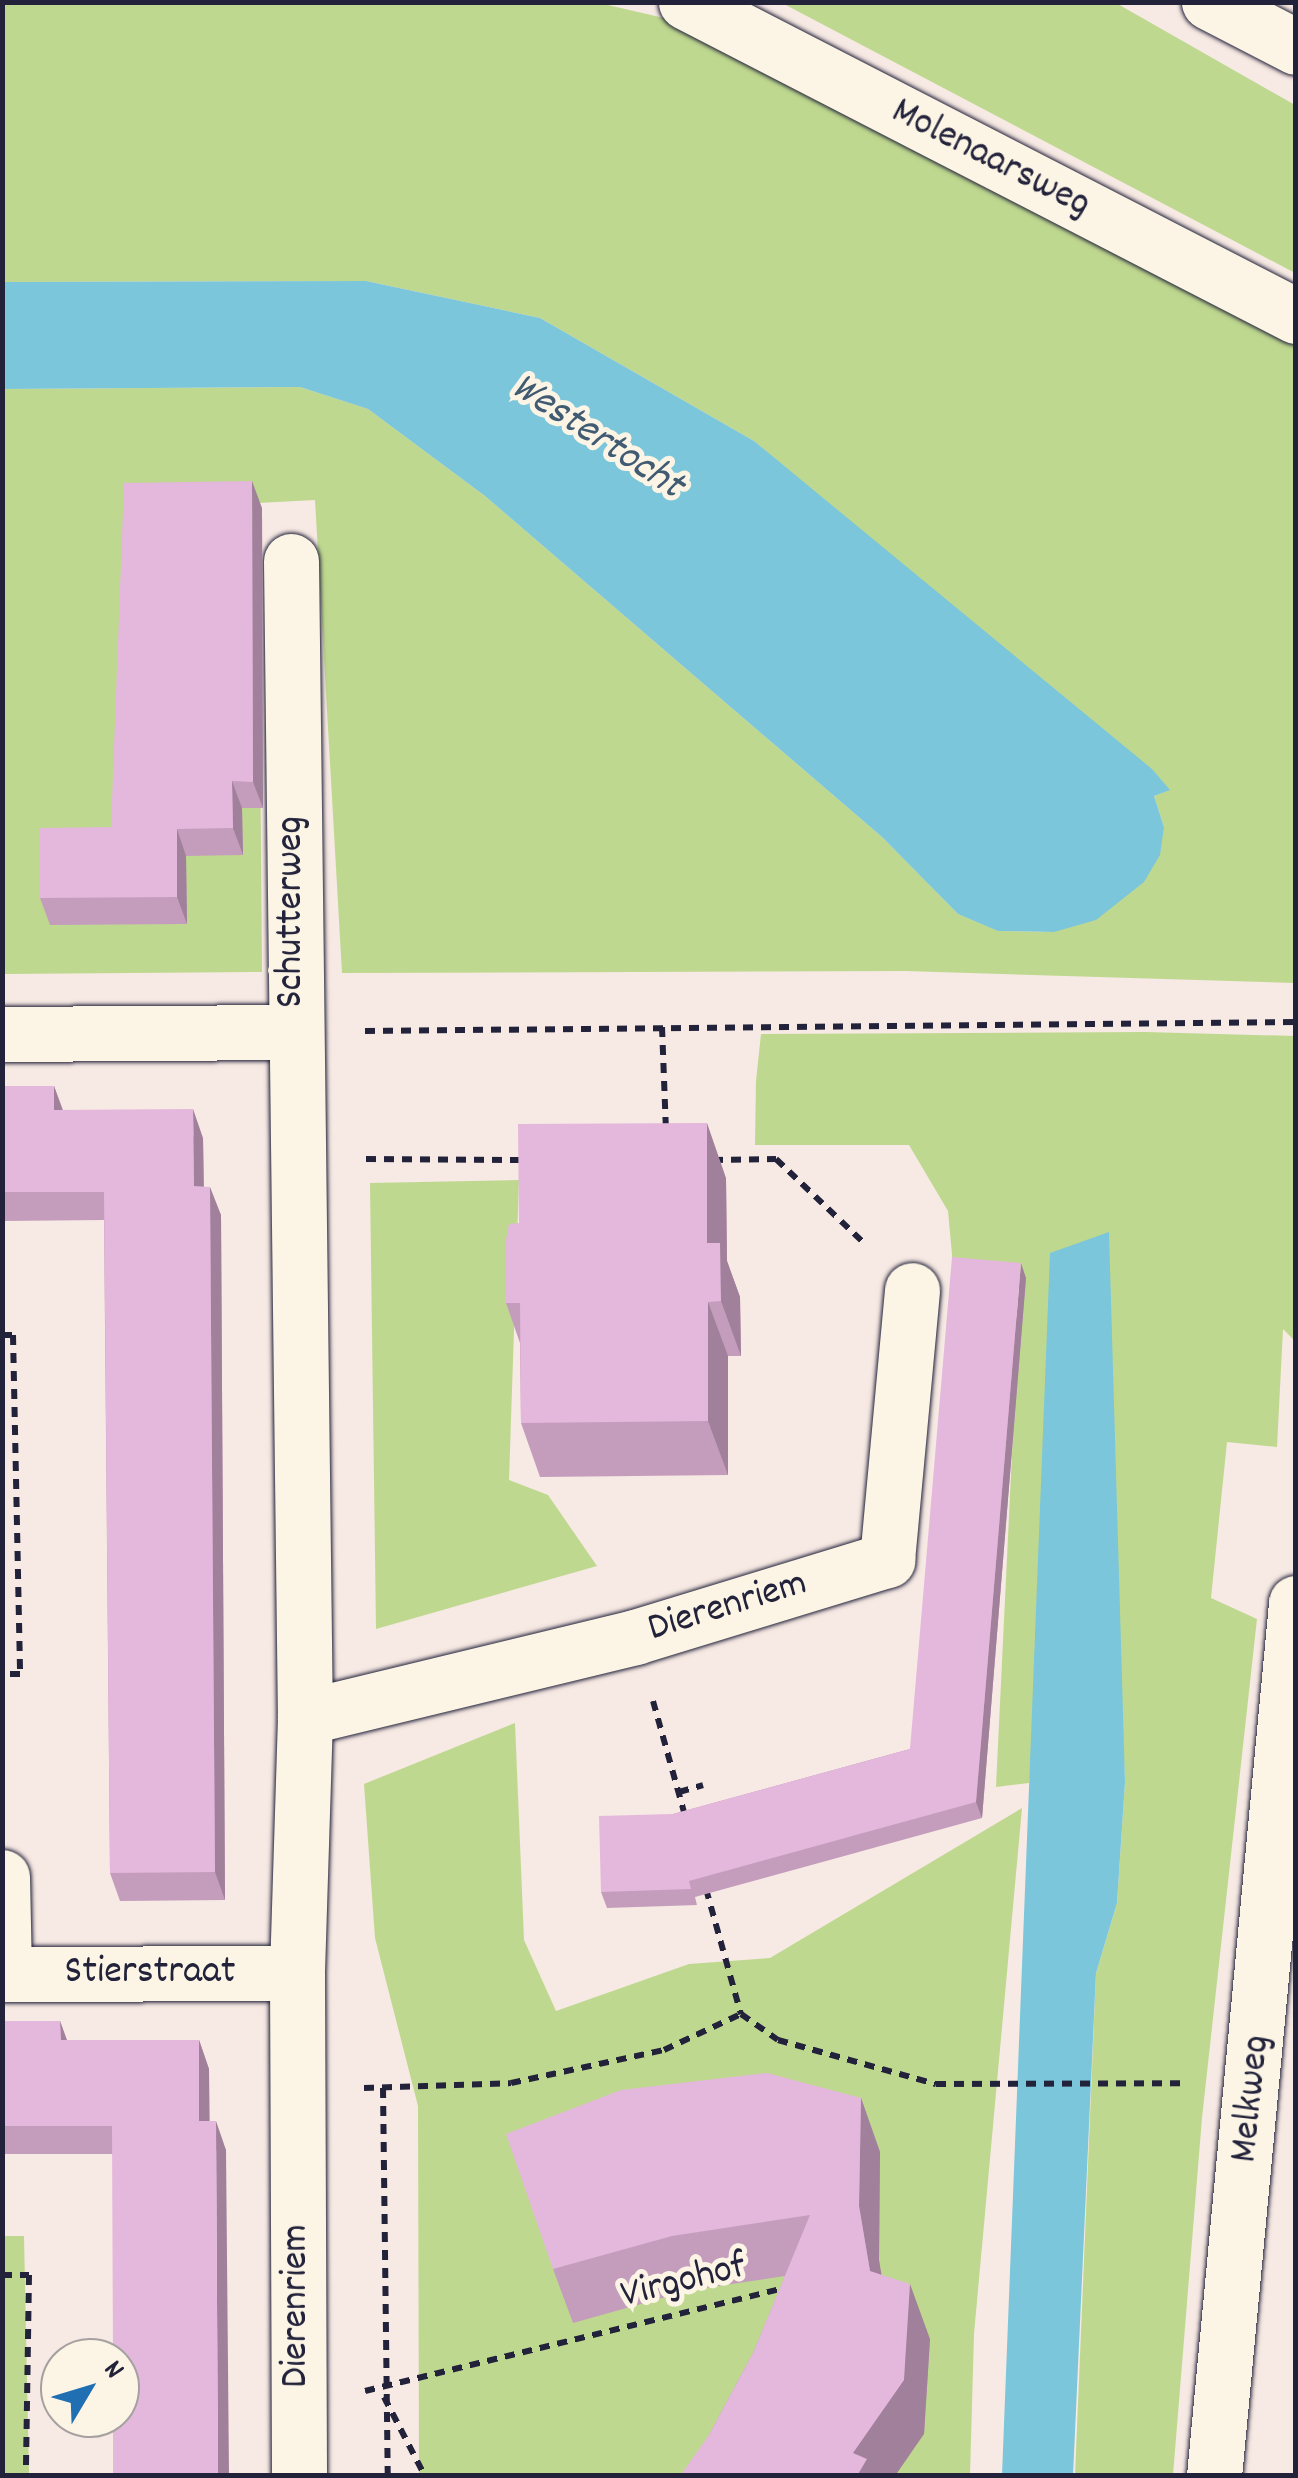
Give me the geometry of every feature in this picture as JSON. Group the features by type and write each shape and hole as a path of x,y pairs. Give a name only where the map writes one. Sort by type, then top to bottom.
{"street":[{"name":"Molenaarsweg","path":"686,2 1296,316"},
{"path":"1209,2 1296,47"},
{"name":"Schutterweg","path":"2,1034 294,1032 291,560"},
{"name":"Dierenriem","path":"294,1032 305,1717 296,1973 299,2476"},
{"name":"Dierenriem","path":"305,1717 635,1637 887,1560 912,1290"},
{"name":"Melkweg","path":"1214,2476 1296,1603"},
{"path":"2,1878 3,1974"},
{"name":"Stierstraat","path":"3,1974 296,1973"}],"path":[{"path":"294,1032 1296,1022"},
{"path":"662,1027 666,1142"},
{"path":"298,1159 531,1160"},
{"path":"703,1160 776,1159 912,1290"},
{"path":"2,1336 13,1335 20,1674 2,1674"},
{"path":"635,1637 689,1829"},
{"path":"679,1792 703,1785"},
{"path":"705,1884 740,2014 778,2040 936,2084 1125,2084"},
{"path":"298,2090 511,2083 664,2050 740,2014"},
{"path":"383,2088 382,2392 388,2476"},
{"path":"2,2275 29,2275 26,2476"},
{"name":"Virgohof","path":"298,2388 382,2392 795,2285 787,2303"},
{"path":"382,2392 425,2476"}],"green space":[{"path":"595,2 681,22 1295,337 1295,983 905,971 342,973 315,500 258,503 262,972 3,974 2,389 300,387 368,409 485,496 882,837 958,914 999,931 1054,932 1164,827 1154,796 1169,790 754,441 540,318 366,281 3,282 3,3"},
{"path":"782,3 1116,3 1295,105 1295,273"},
{"path":"1145,1032 1295,1036 1295,1341 1283,1329 1277,1447 1227,1442 1211,1598 1257,1619 1202,2118 1173,2475 1075,2475 1096,1973 1117,1903 1125,1782 1103,1298 1029,1783 996,1787 1020,1287 954,1276 948,1211 909,1145 755,1145 756,1081 761,1034"},
{"path":"519,1180 509,1480 548,1495 597,1566 376,1629 370,1183"},
{"path":"515,1723 524,1940 556,2011 689,1964 770,1958 1022,1808 974,2334 970,2475 419,2475 418,2106 375,1938 364,1784"},
{"path":"3,2236 24,2236 29,2475 3,2475"}],"water":[{"name":"Westertocht","path":"366,281 540,318 754,441 1152,769 1170,790 1154,796 1164,827 1160,855 1144,882 1096,920 1054,932 998,931 958,914 882,837 485,496 368,409 300,387 3,389 3,282"},
{"path":"1109,1232 1125,1782 1117,1903 1096,1973 1073,2475 1002,2475 1050,1253"}],"building":[{"path":"252,481 253,782 232,781 233,828 177,829 177,897 40,898 40,828 111,827 124,483"},
{"path":"2,1086 54,1086 54,1110 193,1109 194,1186 210,1187 215,1872 110,1873 104,1192 2,1192"},
{"path":"707,1123 707,1243 720,1243 721,1301 708,1302 708,1421 521,1423 520,1303 506,1303 505,1245 509,1224 519,1223 518,1124"},
{"path":"952,1257 1021,1263 976,1802 689,1881 691,1889 601,1892 599,1816 673,1814 910,1749"},
{"path":"2,2021 60,2021 61,2040 199,2040 199,2121 216,2121 218,2476 113,2476 113,2438 140,2438 140,2338 113,2338 112,2126 2,2126"},
{"path":"767,2073 861,2098 859,2206 870,2271 910,2284 904,2380 853,2453 867,2459 857,2476 680,2476 709,2435 754,2351 810,2215 672,2236 553,2269 506,2134 621,2090"}]}
